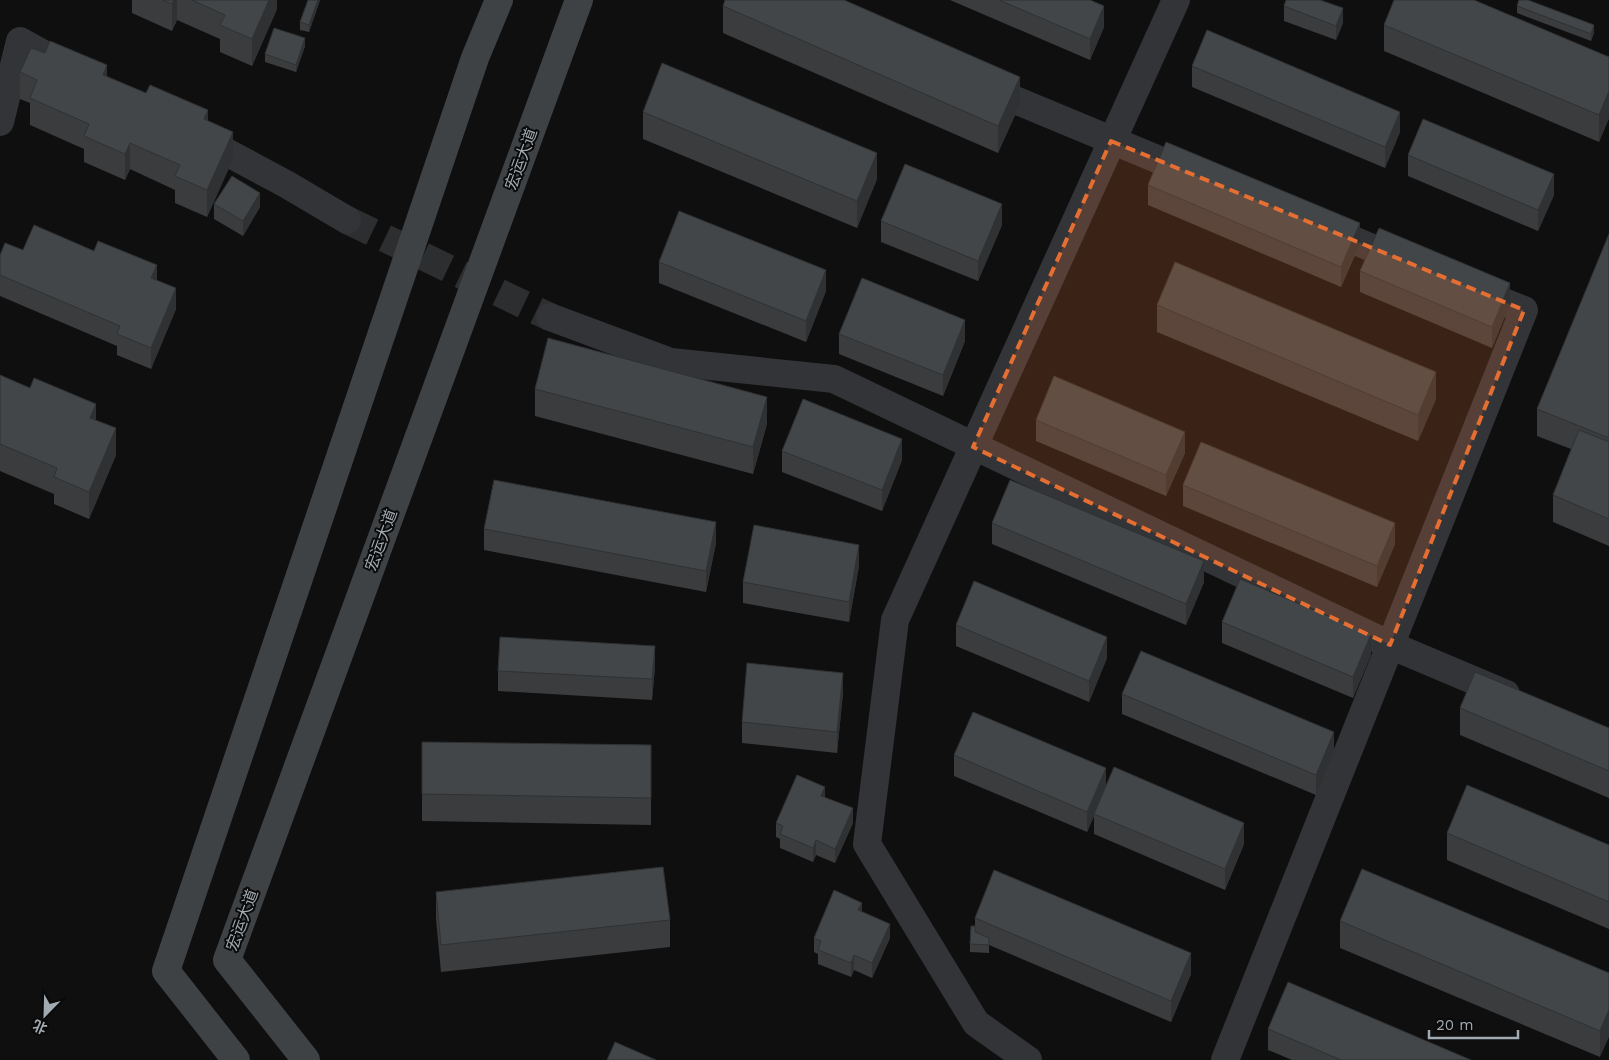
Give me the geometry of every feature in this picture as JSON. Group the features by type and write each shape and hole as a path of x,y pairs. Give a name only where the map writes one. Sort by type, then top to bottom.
{"main road":[{"path":"236,1060 166,971 475,58 499,0"},
{"name":"宏运大道","path":"306,1060 227,960 579,0"}],"street":[{"path":"1028,1060 976,1023 867,844 895,620 1176,0"},
{"path":"0,122 20,42 89,78"},
{"path":"967,80 1212,182"},
{"path":"175,124 286,184 347,220"},
{"path":"1304,220 1423,269"},
{"path":"1225,1060 1524,310 1450,280"},
{"path":"550,317 671,362 834,379 1390,645 1527,703"}],"highlighted area":[{"path":"1111,141 1524,310 1390,645 973,447"}],"building":[{"path":"163,0 174,0 172,4"},
{"path":"192,0 269,0 252,39 220,25 225,15"},
{"path":"308,0 318,0 309,25 300,22"},
{"path":"725,0 844,0 1020,77 998,126 723,6"},
{"path":"999,0 1090,0 1104,6 1090,39"},
{"path":"1286,0 1320,0 1343,8 1336,26 1284,6"},
{"path":"1394,0 1474,0 1609,57 1609,91 1599,115 1384,25"},
{"path":"1519,0 1528,0 1594,25 1591,34 1517,6"},
{"path":"274,28 305,38 296,65 265,54"},
{"path":"1207,30 1400,112 1385,147 1192,66"},
{"path":"50,41 107,65 103,75 146,93 150,85 208,110 204,119 233,132 207,190 175,176 180,165 130,143 125,154 84,136 89,124 30,98 37,80 20,72 31,48 45,53"},
{"path":"662,63 877,153 857,201 643,112"},
{"path":"1423,119 1554,174 1538,210 1408,155"},
{"path":"1166,142 1360,223 1341,267 1148,185"},
{"path":"905,164 1002,204 978,261 881,221"},
{"path":"232,176 260,193 243,221 214,204"},
{"path":"679,211 826,270 806,321 659,262"},
{"path":"34,225 94,251 98,241 157,265 151,278 176,288 151,348 117,334 120,326 0,275 0,255 5,243 23,250"},
{"path":"1379,228 1510,283 1492,327 1360,271"},
{"path":"1609,234 1609,438 1537,409"},
{"path":"1175,262 1436,372 1418,415 1157,305"},
{"path":"862,278 965,320 943,375 839,334"},
{"path":"548,338 767,397 753,447 535,389"},
{"path":"0,375 30,388 34,378 96,404 90,418 116,428 89,492 54,477 57,468 0,444"},
{"path":"1054,376 1185,432 1166,475 1036,420"},
{"path":"803,399 902,439 882,490 782,451"},
{"path":"1579,430 1609,442 1609,519 1553,495"},
{"path":"1201,442 1395,523 1377,566 1183,485"},
{"path":"494,480 716,522 706,571 484,529"},
{"path":"1010,480 1204,561 1186,604 992,523"},
{"path":"754,525 859,545 849,602 743,582"},
{"path":"1240,579 1371,634 1353,677 1222,622"},
{"path":"974,581 1107,637 1089,681 956,625"},
{"path":"500,637 655,646 652,679 498,671"},
{"path":"1141,651 1334,732 1316,775 1122,694"},
{"path":"747,663 843,673 837,732 742,722"},
{"path":"1475,672 1609,728 1609,771 1460,708"},
{"path":"973,712 1106,768 1087,812 954,755"},
{"path":"422,742 651,745 651,798 422,794"},
{"path":"1114,767 1244,823 1225,869 1094,814"},
{"path":"797,775 825,787 821,796 853,808 835,849 816,840 813,848 780,834 783,826 776,823"},
{"path":"1467,785 1609,845 1609,902 1447,833"},
{"path":"663,867 670,920 441,945 436,892"},
{"path":"1362,869 1609,973 1609,1010 1600,1031 1340,921"},
{"path":"994,870 1191,953 1171,1001 975,918"},
{"path":"834,890 862,903 858,910 890,924 872,963 854,955 851,963 818,950 821,941 814,938"},
{"path":"971,926 975,926 975,932 989,938 989,945 970,944"},
{"path":"1288,982 1471,1060 1341,1060 1268,1029"},
{"path":"615,1042 656,1060 607,1060"}],"tunnel":[{"path":"347,220 550,317"}]}
